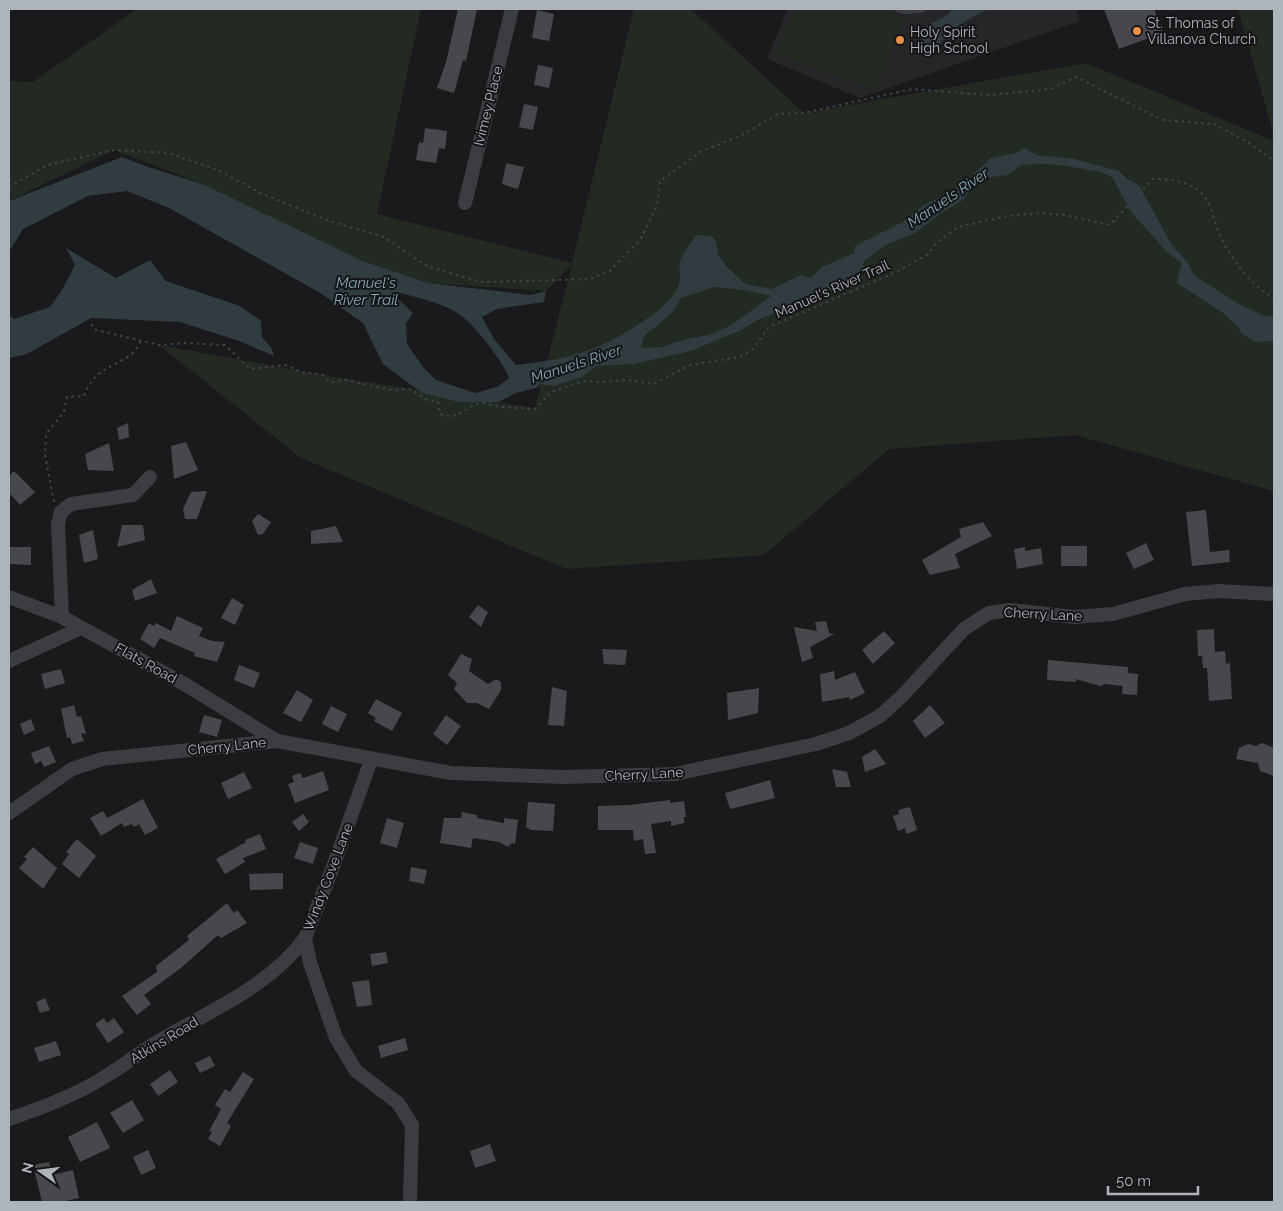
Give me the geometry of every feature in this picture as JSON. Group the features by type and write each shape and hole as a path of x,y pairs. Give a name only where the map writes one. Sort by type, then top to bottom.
{"street":[{"name":"Ivimey Place","path":"465,202 512,9"},
{"path":"62,617 58,524 61,512 71,504 133,495 150,476"},
{"name":"Cherry Lane","path":"9,814 72,769 102,759 277,741 371,760 451,773 564,777 675,774 710,768 816,744 849,733 872,721 902,696 964,629 989,613 1010,610 1074,617 1114,614 1194,593 1236,591 1274,594"},
{"name":"Flats Road","path":"9,597 62,617 186,685 277,741"},
{"path":"9,661 81,628"},
{"name":"Windy Cove Lane","path":"371,760 333,868 305,938 310,963 336,1038 356,1071 398,1103 412,1125 410,1202"},
{"name":"Atkins Road","path":"9,1119 37,1109 106,1077 155,1043 237,998 290,959 305,938"}],"lane":[{"path":"898,9 906,11 922,9"}],"path":[{"path":"9,187 47,165 114,150 169,153 220,171 258,192 329,221 384,237 427,266 480,282 590,279 610,271 641,239 656,205 660,181 702,150 742,135 778,114 817,110 912,89 990,95 1051,89 1076,77 1163,120 1214,124 1249,143 1274,161"},
{"name":"Manuel's River Trail","path":"91,324 96,330 159,346 186,343 225,345 250,370 286,365 301,372 323,375 330,382 346,380 392,390 411,389 425,399 438,402 440,414 447,417 455,417 468,407 485,403 494,406 535,408 551,392 583,381 627,380 654,384 690,365 739,357 752,350 769,327 896,272 928,254 937,242 958,227 1007,216 1041,213 1065,215 1110,225 1116,222 1121,212 1153,179 1176,179 1193,186 1209,204 1216,228 1233,259 1258,288 1274,298"},
{"path":"61,512 53,502 48,478 45,455 46,434 64,412 67,397 84,396 90,383 103,369 129,356 141,341"}],"shaded area":[{"path":"137,9 421,9 377,214 572,263 634,9 691,9 804,113 1086,63 1274,141 1274,491 1075,435 889,449 764,555 567,569 301,458 159,345 323,375 535,408 572,265 546,291 428,283 363,261 205,185 114,150 9,201 9,81 33,82"},
{"name":"Holy Spirit High School","path":"788,9 1076,9 1080,21 860,98 767,59"},
{"path":"793,9 877,9 904,19 877,91 776,54"},
{"path":"1238,9 1274,9 1274,136"}],"water":[{"path":"952,9 989,9 959,26 935,50 928,51 923,41 922,33 925,28 947,15"},
{"name":"Manuel's River Trail","path":"1024,148 1037,155 1075,159 1119,171 1127,179 1139,185 1171,244 1188,263 1194,275 1240,305 1265,316 1274,317 1274,341 1255,342 1242,334 1238,327 1223,313 1177,283 1182,263 1167,252 1131,212 1112,177 1100,172 1061,165 1021,165 1007,175 992,177 973,186 963,200 941,213 915,233 886,245 863,262 864,269 816,299 759,319 741,330 691,351 633,364 597,366 582,377 554,386 541,384 536,388 516,393 498,402 459,402 422,393 383,364 363,323 322,294 169,208 127,191 88,196 23,229 9,252 9,201 122,157 205,185 363,261 428,283 531,295 546,291 544,302 497,309 482,317 494,339 516,365 568,357 597,347 611,341 653,315 673,296 680,282 680,262 696,235 711,236 716,241 718,255 726,266 745,284 772,289 801,275 811,278 822,267 854,253 855,246 901,223 924,205 948,194 991,158 1017,153","holes":["714,287 745,290 771,296 733,324 713,334 682,340 663,347 641,348 644,336 672,313 681,298","401,293 443,306 463,317 486,342 509,378 497,387 475,393 436,380 423,367 407,344 406,323 413,313 396,297"]},
{"path":"66,248 116,278 150,260 166,281 240,306 261,321 262,337 272,349 274,356 239,341 180,322 91,318 27,354 9,358 9,315 14,319 50,307 62,290 75,265"}],"building":[{"path":"458,9 477,9 466,61 463,60 454,93 437,88 446,62"},
{"name":"St. Thomas of Villanova Church","path":"1104,9 1154,9 1163,33 1119,49"},
{"path":"537,10 554,14 549,41 532,38"},
{"path":"538,65 553,68 549,88 534,85"},
{"path":"524,104 538,107 533,130 519,127"},
{"path":"425,128 447,131 445,149 439,148 436,163 416,160 419,142 423,143"},
{"path":"506,163 524,167 518,189 502,184"},
{"path":"128,423 129,437 119,440 117,428"},
{"path":"186,442 198,470 174,479 171,446"},
{"path":"109,443 114,471 88,470 85,454"},
{"path":"14,471 35,492 20,505 9,493 9,476"},
{"path":"207,491 197,519 185,519 183,509 191,492"},
{"path":"1206,510 1210,552 1229,550 1230,562 1192,566 1186,512"},
{"path":"258,514 271,522 263,534 258,535 252,521"},
{"path":"983,522 992,536 955,554 960,568 930,575 922,560 961,537 959,529"},
{"path":"122,525 143,525 145,540 117,547"},
{"path":"336,526 343,542 311,544 311,531"},
{"path":"93,530 98,559 84,563 79,535"},
{"path":"1146,543 1154,560 1134,569 1126,553"},
{"path":"1061,546 1087,546 1087,566 1061,566"},
{"path":"9,547 31,547 31,565 9,564"},
{"path":"1025,547 1025,551 1041,548 1043,564 1017,569 1014,549"},
{"path":"151,579 157,593 135,601 132,590"},
{"path":"232,598 244,605 235,625 221,618"},
{"path":"478,605 488,612 481,627 469,617"},
{"path":"177,616 203,628 199,636 212,641 225,642 217,662 194,656 195,653 160,638 154,648 140,639 149,623 154,626 156,623 171,631"},
{"path":"826,621 829,633 834,634 810,647 813,658 802,662 794,627 817,631 815,622"},
{"path":"1214,629 1215,652 1225,651 1226,664 1230,663 1232,699 1209,701 1207,668 1203,668 1202,656 1198,656 1197,630"},
{"path":"884,631 895,643 873,664 862,650"},
{"path":"602,649 627,650 625,665 604,664"},
{"path":"461,654 472,659 469,671 488,684 496,679 501,682 501,690 489,709 477,703 467,703 454,689 457,683 448,675"},
{"path":"1048,660 1128,667 1128,673 1138,674 1137,695 1122,694 1123,686 1105,684 1100,686 1076,679 1076,682 1047,680"},
{"path":"239,665 260,673 254,688 234,680"},
{"path":"61,669 65,683 45,689 41,674"},
{"path":"834,671 835,680 855,672 865,693 850,700 849,697 822,702 820,674"},
{"path":"552,687 567,691 564,726 548,725"},
{"path":"759,688 758,713 728,720 727,693"},
{"path":"297,690 313,700 301,722 283,713"},
{"path":"376,699 402,713 392,731 374,721 376,718 368,713"},
{"path":"74,705 77,717 81,716 86,734 81,733 84,741 72,744 70,737 67,738 61,709"},
{"path":"930,705 945,723 925,738 913,721"},
{"path":"331,706 347,714 338,732 322,724"},
{"path":"204,715 222,720 217,737 199,732"},
{"path":"446,715 461,726 447,745 433,734"},
{"path":"31,719 35,730 24,735 20,724"},
{"path":"1262,743 1274,748 1274,776 1260,771 1258,763 1236,759 1239,748 1248,744 1256,746"},
{"path":"49,746 56,762 44,767 41,761 35,764 31,753"},
{"path":"875,749 886,764 865,772 862,757"},
{"path":"832,769 847,772 851,787 836,787"},
{"path":"323,771 329,790 295,803 288,784 294,782 292,776 300,773 303,778"},
{"path":"244,772 252,788 228,799 221,783"},
{"path":"770,780 775,798 730,809 725,793"},
{"path":"143,799 158,828 145,835 139,824 134,827 132,824 124,827 122,823 101,836 90,818 103,811 107,818"},
{"path":"670,800 670,803 684,801 686,817 684,817 684,823 671,826 671,821 651,824 656,853 645,854 643,839 634,841 633,830 598,830 598,806 630,805"},
{"path":"528,802 555,804 553,831 531,830 526,827"},
{"path":"910,807 917,830 906,834 905,828 898,831 893,816 899,814 898,810"},
{"path":"462,812 477,815 477,818 504,823 504,818 518,820 515,844 512,843 508,847 499,842 473,838 471,848 440,843 444,818 461,818"},
{"path":"303,814 309,822 299,831 292,822"},
{"path":"387,818 404,823 397,848 380,843"},
{"path":"260,834 266,849 243,858 245,862 225,874 216,859 246,842 245,840"},
{"path":"77,839 96,856 79,878 62,864 69,854 66,852"},
{"path":"300,842 318,848 313,864 294,858"},
{"path":"33,847 57,868 43,889 19,868 27,859 24,857"},
{"path":"411,867 427,870 424,884 409,881"},
{"path":"283,873 283,889 250,890 249,874"},
{"path":"227,903 234,913 237,910 247,923 221,938 218,935 181,968 144,995 151,1004 137,1015 122,996 157,972 156,966 189,940 187,936"},
{"path":"386,952 388,963 372,966 370,954"},
{"path":"369,980 372,1005 357,1007 352,982"},
{"path":"45,998 50,1010 40,1013 36,1002"},
{"path":"104,1018 107,1023 114,1018 124,1032 108,1043 95,1024"},
{"path":"405,1038 408,1050 381,1058 378,1046"},
{"path":"56,1041 61,1055 39,1062 34,1048"},
{"path":"210,1056 215,1066 200,1073 195,1063"},
{"path":"170,1070 178,1082 158,1096 150,1084"},
{"path":"243,1072 254,1079 227,1123 231,1126 220,1146 208,1139 212,1132 209,1131 221,1109 215,1105 225,1089 230,1092"},
{"path":"132,1100 144,1120 123,1133 110,1113"},
{"path":"97,1122 110,1148 80,1162 68,1137"},
{"path":"490,1144 496,1161 475,1168 470,1151"},
{"path":"148,1150 156,1168 141,1175 133,1157"},
{"path":"49,1162 52,1175 73,1170 79,1198 60,1202 42,1202 33,1165"}],"place":[{"name":"St. Thomas of Villanova Church","path":"1137,31"},
{"name":"Holy Spirit High School","path":"900,40"}],"water label":[{"name":"Manuels River","path":"948,198"},
{"name":"Manuels River","path":"576,364"}]}
